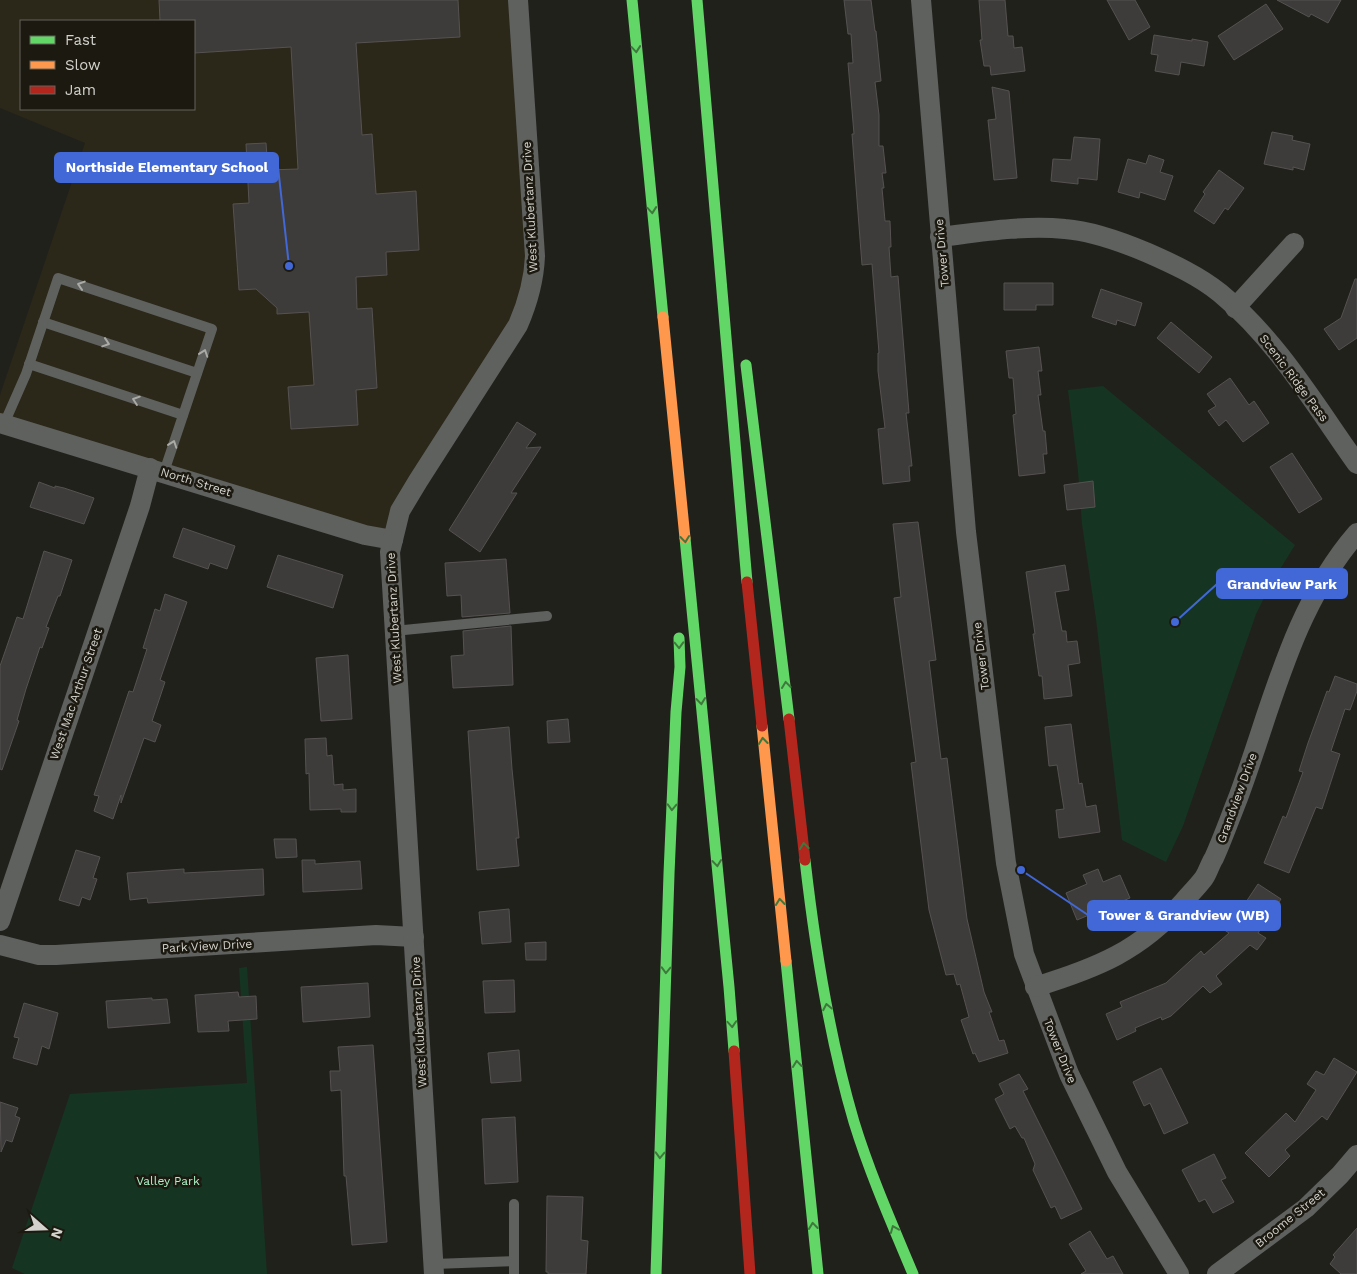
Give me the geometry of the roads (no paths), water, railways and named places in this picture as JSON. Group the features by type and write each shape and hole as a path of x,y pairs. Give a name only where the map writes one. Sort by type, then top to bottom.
{"highway":[{"path":"632,0 729,987 750,1274"},
{"path":"697,0 744,554 818,1274"},
{"path":"704,79 728,223"},
{"path":"662,317 676,561"},
{"path":"745,357 809,896 832,1033 854,1122 873,1178 913,1274"},
{"path":"656,1274 669,874 676,712 680,667 678,628"}],"street":[{"name":"West Klubertanz Drive","path":"434,1269 390,552 400,511 518,324 525,308 534,276 535,256 518,0"},
{"name":"Tower Drive","path":"921,0 966,532 1004,854 1024,954 1069,1074 1117,1172 1179,1274"},
{"name":"Scenic Ridge Pass","path":"940,237 1023,228 1064,229 1092,234 1134,247 1188,272 1220,293 1269,341 1357,464"},
{"path":"1235,308 1294,243"},
{"name":"North Street","path":"2,423 364,535 393,540"},
{"name":"West Mac Arthur Street","path":"0,920 140,506 157,470"},
{"name":"Grandview Drive","path":"1035,987 1070,977 1105,962 1137,945 1168,919 1204,878 1222,838 1246,775 1290,644 1320,586 1357,533"},
{"name":"Park View Drive","path":"0,945 39,955 56,955 376,935 414,937"},
{"name":"Broome Street","path":"1217,1274 1306,1208 1340,1175 1357,1155"}],"lane":[{"path":"2,423 29,364 58,278 212,329 183,415 157,470"},
{"path":"43,322 197,373"},
{"path":"29,364 183,415"},
{"path":"394,631 547,616"},
{"path":"514,1204 514,1274"},
{"path":"434,1269 514,1261"}],"place":[{"name":"Northside Elementary School","path":"289,266"},
{"name":"Grandview Park","path":"1175,622"},
{"name":"Tower & Grandview (WB)","path":"1021,870"}],"park label":[{"name":"Valley Park","path":"168,1181"}]}
